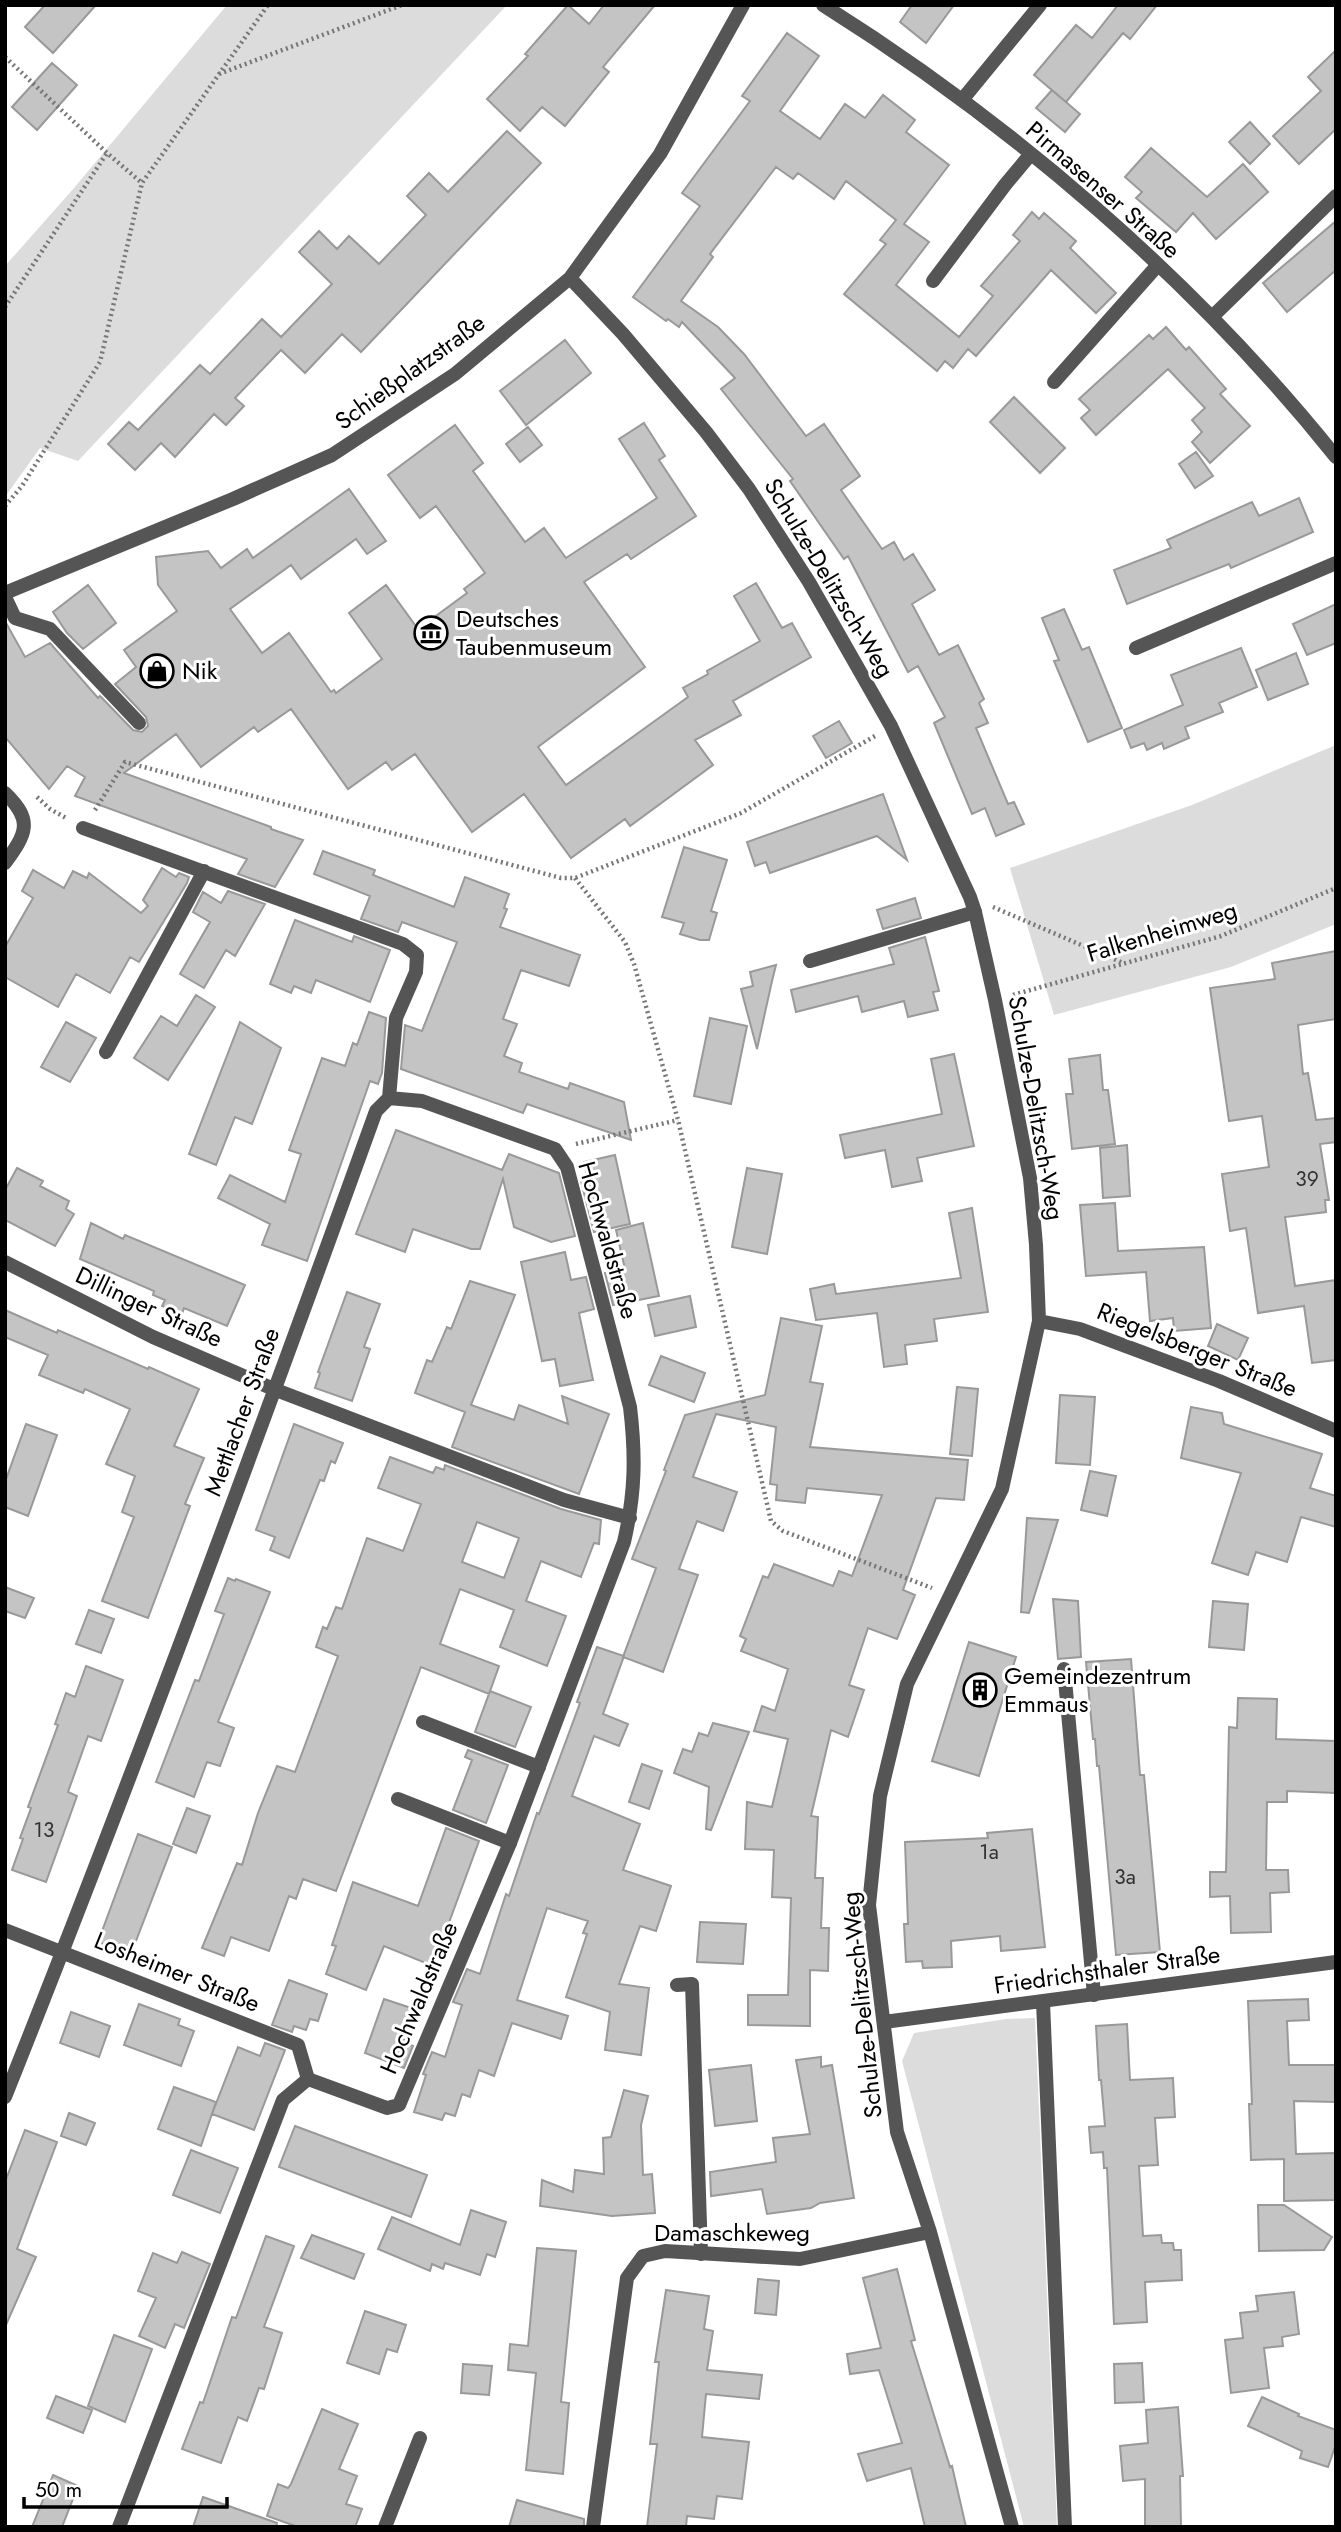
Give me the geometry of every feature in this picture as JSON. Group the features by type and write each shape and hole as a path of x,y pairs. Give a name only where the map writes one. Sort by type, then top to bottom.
{"street":[{"name":"Schießplatzstraße","path":"5,595 332,455 455,374 570,278 660,154 743,5"},
{"name":"Pirmasenser Straße","path":"823,5 962,100 1088,202 1212,317 1307,421 1336,457"},
{"path":"962,100 1040,5"},
{"path":"933,281 1030,155"},
{"path":"1212,317 1336,196"},
{"path":"1054,382 1157,266"},
{"name":"Schulze-Delitzsch-Weg","path":"570,278 623,334 690,412 749,489 809,582 891,726 975,912 1030,1178 1039,1321 1002,1489 907,1684 880,1796 869,1905 897,2132 930,2232 1012,2527"},
{"path":"1136,648 1336,563"},
{"path":"5,595 15,618 50,629 139,723"},
{"path":"5,793 23,813 25,824 19,844 5,863"},
{"name":"Mettlacher Straße","path":"5,2097 63,1952 276,1390 376,1111 388,1098 396,1018 416,972 417,954 403,944 83,828"},
{"path":"106,1052 204,871"},
{"path":"810,961 975,912"},
{"name":"Hochwaldstraße","path":"308,2079 387,2108 399,2105 510,1843 624,1542 634,1493 634,1441 630,1407 567,1167 555,1149 422,1101 388,1098"},
{"name":"Dillinger Straße","path":"5,1262 153,1338 276,1390"},
{"name":"Riegelsberger Straße","path":"1039,1321 1080,1328 1219,1381 1336,1431"},
{"path":"276,1390 564,1500 629,1517"},
{"path":"1064,1670 1094,1995"},
{"path":"423,1722 539,1767"},
{"path":"398,1799 510,1843"},
{"name":"Losheimer Straße","path":"5,1930 298,2045 308,2079"},
{"name":"Friedrichsthaler Straße","path":"884,2022 1336,1962"},
{"path":"677,1985 692,1984 701,2254"},
{"path":"1043,2001 1065,2527"},
{"path":"119,2527 283,2100 308,2079"},
{"name":"Damaschkeweg","path":"593,2527 627,2278 643,2256 665,2251 800,2259 930,2232"},
{"path":"384,2527 420,2438"}],"path":[{"path":"5,506 22,486 100,362 142,183 268,5"},
{"path":"218,74 402,5"},
{"path":"5,57 142,183"},
{"path":"5,307 107,153"},
{"path":"32,793 50,809 83,828 125,762 561,878 575,878 741,813 891,726"},
{"path":"575,878 625,943 634,964 678,1120 771,1521 783,1531 949,1595"},
{"name":"Falkenheimweg","path":"995,1000 1221,936 1336,888"},
{"path":"970,897 1123,964"},
{"path":"555,1149 678,1120"}],"shaded area":[{"path":"227,5 507,5 78,461 40,448 5,497 5,266"},
{"path":"1336,745 1336,924 1231,967 1054,1015 1010,868 1192,805"},
{"path":"1035,2018 1057,2527 1024,2527 902,2061 914,2033 1006,2019"}],"building":[{"path":"45,5 96,5 53,53 25,27"},
{"path":"568,5 589,24 604,5 655,5 603,67 609,72 565,126 542,107 520,131 487,99 528,56 525,54"},
{"path":"912,5 954,5 926,43 900,22"},
{"path":"1118,5 1157,5 1130,39 1123,33 1066,102 1034,75 1076,25 1092,38"},
{"path":"787,33 819,56 780,111 820,139 845,104 865,118 883,95 915,120 906,132 949,165 904,224 929,242 896,285 959,337 993,296 981,286 1020,241 1013,235 1032,212 1039,219 1044,213 1076,241 1070,248 1116,293 1096,313 1051,270 976,356 968,349 953,368 945,361 937,371 844,294 886,244 880,240 896,220 846,181 834,199 798,173 793,179 776,167 710,254 713,257 681,301 718,327 744,354 806,436 824,424 860,476 841,490 882,549 894,542 904,560 913,554 935,590 912,604 939,655 958,645 984,699 979,703 988,723 976,728 1008,804 1014,802 1024,824 996,836 985,808 972,814 934,723 945,717 918,666 908,672 848,556 844,559 790,481 793,479 721,389 735,378 682,322 679,327 668,319 666,321 633,297 700,206 682,193 750,101 742,96"},
{"path":"1336,50 1336,129 1299,164 1273,136 1321,91 1308,77"},
{"path":"52,63 77,85 37,130 12,107"},
{"path":"1052,90 1080,114 1065,132 1036,108"},
{"path":"1250,122 1270,144 1250,164 1229,142"},
{"path":"507,131 541,163 361,352 342,334 305,373 281,350 235,398 244,406 226,425 214,414 175,457 161,443 135,470 108,444 129,422 138,430 200,365 210,374 262,319 281,337 332,284 299,252 319,231 337,249 349,236 379,264 426,215 407,196 429,173 448,192"},
{"path":"1151,148 1207,197 1243,164 1268,192 1216,239 1193,213 1176,232 1136,198 1142,192 1125,177"},
{"path":"1336,221 1336,270 1287,312 1263,283"},
{"path":"1166,327 1186,350 1189,347 1226,389 1220,394 1250,426 1210,463 1192,442 1202,432 1192,420 1205,408 1168,369 1096,435 1081,418 1090,410 1079,399 1149,335 1153,339"},
{"path":"565,340 591,373 526,425 500,391"},
{"path":"1014,397 1065,448 1040,473 990,422"},
{"path":"644,423 665,456 659,460 696,516 631,559 627,554 584,582 645,667 538,747 566,785 688,697 683,688 760,641 734,596 756,583 782,628 792,623 811,657 733,701 741,715 695,740 713,765 630,826 625,819 571,858 524,794 472,832 415,754 392,770 386,762 348,789 291,709 258,732 254,727 201,767 176,734 124,773 303,840 275,887 238,874 247,859 75,796 85,777 67,766 49,789 5,737 5,621 25,657 50,643 98,698 100,696 133,730 142,732 148,726 146,717 115,684 136,667 124,650 177,611 158,585 156,557 208,551 221,568 247,549 253,558 349,489 386,541 367,554 356,539 301,579 291,565 230,609 262,653 289,633 331,692 334,690 336,693 382,659 349,613 386,585 418,629 467,593 464,589 485,573 436,506 420,518 388,475 455,425 483,463 473,471 525,542 544,528 566,558 657,498 619,439"},
{"path":"528,427 542,445 520,462 506,444"},
{"path":"1196,452 1213,476 1195,488 1179,464"},
{"path":"1299,498 1313,532 1231,568 1229,564 1127,604 1114,570 1171,548 1167,540 1252,502 1259,516"},
{"path":"88,585 116,623 83,649 67,633 53,612"},
{"path":"1336,604 1336,643 1307,655 1293,624"},
{"path":"1064,609 1082,650 1089,647 1122,728 1088,742 1054,661 1059,660 1042,618"},
{"path":"1241,648 1257,687 1219,703 1223,712 1185,727 1189,738 1164,749 1162,743 1147,750 1144,743 1131,748 1124,730 1183,705 1171,675"},
{"path":"1296,653 1308,684 1268,700 1256,670"},
{"path":"839,721 852,743 826,758 813,736"},
{"path":"883,794 907,860 877,836 770,873 766,862 755,866 747,842"},
{"path":"684,847 727,860 711,911 717,913 709,940 680,934 684,923 662,917"},
{"path":"323,851 375,870 373,875 454,907 465,877 509,894 500,927 580,955 569,986 521,970 503,1019 517,1024 504,1056 522,1063 519,1072 568,1089 570,1083 624,1102 631,1140 527,1104 523,1113 401,1069 405,1025 422,1031 457,942 402,922 398,932 361,919 370,896 314,874"},
{"path":"162,868 176,877 179,873 189,877 187,883 139,962 130,957 110,993 76,974 58,1007 5,977 5,947 33,898 22,891 33,870 64,888 73,871 87,878 89,873 141,913 148,906 143,900"},
{"path":"228,891 265,904 235,956 226,950 204,988 180,974 210,922 193,912 203,892 221,903"},
{"path":"915,898 921,918 883,929 877,910"},
{"path":"295,920 352,942 354,936 390,950 370,1002 316,980 311,993 294,986 291,993 270,984"},
{"path":"925,937 939,991 933,992 938,1010 908,1017 904,1001 862,1012 858,996 796,1012 791,990 894,964 889,948"},
{"path":"1336,951 1336,1019 1298,1025 1303,1074 1308,1073 1316,1120 1336,1118 1336,1142 1320,1144 1329,1200 1325,1200 1326,1212 1285,1217 1295,1286 1336,1280 1336,1360 1312,1363 1304,1306 1258,1313 1246,1228 1230,1231 1222,1174 1269,1167 1262,1116 1229,1121 1210,988 1275,979 1272,963"},
{"path":"776,965 757,1049 741,989 753,986 750,972"},
{"path":"196,995 215,1007 168,1080 134,1058 161,1016 177,1026"},
{"path":"369,1012 386,1018 382,1073 378,1084 370,1081 307,1261 262,1245 270,1224 218,1198 230,1175 285,1202 301,1154 289,1150 322,1058 345,1066 353,1043 357,1045"},
{"path":"710,1018 747,1026 731,1104 694,1096"},
{"path":"66,1022 96,1038 70,1082 41,1067"},
{"path":"240,1022 281,1048 252,1124 235,1117 216,1165 189,1154"},
{"path":"954,1054 974,1146 917,1158 922,1181 892,1187 885,1150 845,1158 840,1135 942,1114 931,1059"},
{"path":"1100,1055 1103,1090 1108,1090 1115,1144 1072,1149 1066,1094 1073,1094 1069,1059"},
{"path":"396,1130 502,1170 509,1154 559,1173 575,1236 551,1242 514,1227 503,1179 480,1249 471,1249 413,1229 405,1252 356,1234"},
{"path":"1127,1145 1130,1196 1103,1198 1100,1148"},
{"path":"615,1155 630,1224 594,1232 581,1181 589,1184 584,1162"},
{"path":"17,1168 43,1181 40,1186 69,1201 66,1209 74,1214 55,1246 5,1220 5,1190"},
{"path":"747,1168 782,1174 767,1254 732,1247"},
{"path":"1115,1203 1118,1251 1204,1247 1211,1328 1174,1331 1173,1318 1150,1321 1146,1272 1086,1276 1080,1205"},
{"path":"972,1208 988,1312 934,1319 937,1341 905,1345 907,1364 884,1367 877,1313 816,1320 810,1289 834,1284 836,1294 961,1278 949,1213"},
{"path":"91,1223 123,1239 125,1235 245,1285 227,1326 184,1308 182,1314 162,1306 165,1300 153,1295 154,1291 80,1259"},
{"path":"643,1223 659,1296 613,1305 605,1273 625,1269 616,1230"},
{"path":"565,1252 571,1280 586,1277 594,1309 579,1313 593,1380 560,1386 555,1359 542,1361 521,1262"},
{"path":"470,1281 515,1295 471,1405 514,1420 519,1405 568,1424 562,1396 609,1414 579,1494 452,1447 465,1412 415,1393 427,1360 432,1362 447,1327 451,1329"},
{"path":"347,1292 380,1304 364,1347 370,1349 352,1401 315,1388 320,1373 318,1372"},
{"path":"690,1296 696,1327 655,1336 648,1305"},
{"path":"5,1310 199,1389 174,1446 204,1458 185,1504 190,1506 148,1618 102,1601 134,1517 122,1512 135,1476 106,1464 130,1409 85,1389 83,1393 39,1375 48,1355 5,1337"},
{"path":"781,1318 822,1326 810,1382 823,1384 810,1447 968,1460 964,1500 936,1498 903,1590 915,1595 897,1639 868,1628 849,1685 864,1690 848,1737 831,1730 811,1816 818,1817 815,1878 823,1878 821,1928 829,1928 828,1971 810,1970 810,2026 748,2025 748,1995 788,1995 791,1898 772,1897 774,1850 745,1849 747,1802 772,1807 788,1739 754,1731 762,1706 775,1711 788,1669 741,1651 746,1639 740,1636 763,1576 768,1578 774,1564 833,1586 839,1571 852,1576 882,1495 807,1488 805,1503 776,1500 777,1485 770,1484 776,1427 716,1414 693,1477 737,1492 723,1531 697,1521 679,1569 698,1575 663,1672 623,1657 656,1568 632,1559 685,1415 765,1395"},
{"path":"1217,1324 1248,1338 1238,1360 1208,1346"},
{"path":"661,1356 705,1373 694,1402 649,1385"},
{"path":"957,1387 978,1389 972,1456 950,1454"},
{"path":"1060,1395 1095,1397 1090,1465 1056,1463"},
{"path":"1191,1407 1222,1413 1224,1424 1322,1454 1310,1488 1336,1496 1336,1527 1301,1517 1287,1562 1256,1552 1248,1575 1212,1563 1241,1473 1181,1458"},
{"path":"26,1424 57,1435 28,1516 5,1507 5,1482"},
{"path":"294,1424 343,1443 335,1463 331,1461 324,1481 320,1480 289,1558 270,1550 275,1537 256,1530"},
{"path":"390,1457 433,1473 436,1467 444,1470 445,1465 561,1509 601,1520 599,1544 594,1543 581,1577 541,1561 526,1601 566,1616 547,1666 500,1647 514,1610 460,1589 440,1644 499,1666 489,1694 421,1667 336,1891 303,1879 296,1899 289,1896 269,1951 231,1937 224,1956 202,1948 237,1863 242,1865 258,1813 277,1766 295,1772 338,1656 316,1647 323,1627 327,1629 336,1607 342,1609 367,1538 403,1551 421,1504 378,1488","holes":["477,1522 519,1538 504,1578 462,1562"]},
{"path":"1090,1471 1116,1476 1107,1516 1081,1510"},
{"path":"1027,1518 1058,1520 1029,1613 1021,1612"},
{"path":"228,1578 270,1592 218,1722 234,1728 220,1766 207,1762 194,1797 156,1782 195,1680 199,1681 224,1614 215,1611"},
{"path":"5,1587 34,1598 25,1618 5,1611"},
{"path":"1053,1599 1078,1601 1081,1657 1058,1659"},
{"path":"1213,1601 1248,1604 1244,1650 1209,1647"},
{"path":"89,1610 114,1619 101,1653 76,1644"},
{"name":"Gemeindezentrum Emmaus","path":"969,1642 1016,1657 979,1776 932,1761"},
{"path":"597,1647 624,1656 603,1714 628,1724 619,1746 594,1736 572,1796 640,1824 623,1870 671,1886 656,1931 640,1926 619,1984 649,1988 641,2055 605,2050 610,2012 566,1997 587,1934 583,1933 588,1921 547,1908 517,2000 568,2016 561,2039 512,2023 494,2076 479,2070 470,2097 462,2094 455,2116 445,2113 442,2120 414,2112 426,2075 423,2074 432,2052 445,2057 462,2005 453,2002 467,1969 480,1974 506,1894 509,1896 537,1813 539,1814 580,1703 577,1702"},
{"path":"1131,1659 1140,1775 1144,1775 1160,1952 1116,1955 1099,1766 1093,1739 1086,1662"},
{"path":"86,1666 123,1680 101,1741 88,1736 68,1792 77,1796 46,1882 12,1870 31,1808 28,1807 58,1725 55,1724 66,1693 75,1697"},
{"path":"490,1691 531,1707 515,1747 475,1732"},
{"path":"1238,1698 1277,1699 1276,1739 1336,1741 1336,1793 1287,1791 1287,1802 1267,1802 1266,1870 1288,1870 1289,1892 1270,1893 1271,1932 1231,1933 1230,1896 1210,1897 1210,1872 1226,1872 1229,1727 1237,1728"},
{"path":"713,1723 749,1732 711,1830 706,1829 709,1787 674,1773 683,1749 692,1752 699,1733 708,1736"},
{"path":"468,1750 508,1765 486,1823 453,1810 472,1760 465,1757"},
{"path":"642,1764 662,1771 649,1809 629,1802"},
{"path":"187,1808 210,1816 196,1853 173,1844"},
{"path":"446,1828 479,1841 433,1966 384,1946 366,1990 326,1974 336,1946 332,1945 353,1882 418,1906"},
{"path":"1032,1829 1045,1947 1001,1951 1000,1936 951,1941 952,1967 923,1968 922,1961 906,1962 904,1924 908,1924 905,1842 988,1838 987,1833"},
{"path":"138,1834 172,1847 131,1954 98,1942"},
{"path":"700,1922 746,1924 743,1964 697,1962"},
{"path":"289,1980 327,1994 318,2021 310,2019 306,2030 294,2026 292,2032 272,2025"},
{"path":"384,1999 414,2009 403,2043 413,2046 404,2068 365,2053"},
{"path":"1308,1999 1309,2020 1287,2021 1289,2065 1336,2065 1336,2102 1294,2101 1296,2154 1336,2153 1336,2200 1284,2201 1284,2159 1251,2160 1248,2001"},
{"path":"139,2004 180,2019 178,2025 194,2031 181,2066 124,2045"},
{"path":"71,2012 110,2026 99,2057 60,2043"},
{"path":"1127,2024 1130,2080 1173,2078 1175,2117 1155,2118 1158,2165 1139,2166 1143,2236 1161,2235 1162,2243 1173,2243 1174,2250 1181,2250 1182,2280 1145,2282 1147,2322 1114,2324 1107,2168 1104,2168 1103,2152 1091,2153 1089,2127 1105,2126 1096,2026"},
{"path":"265,2043 285,2050 254,2130 212,2114 238,2047 260,2056"},
{"path":"821,2057 821,2067 832,2065 854,2198 767,2214 762,2189 711,2196 710,2172 776,2162 773,2138 810,2134 796,2060"},
{"path":"751,2065 757,2121 715,2126 709,2070"},
{"path":"174,2087 216,2102 201,2146 158,2129"},
{"path":"624,2090 648,2096 641,2125 643,2175 652,2174 655,2213 612,2216 540,2206 542,2180 573,2192 575,2170 604,2174 603,2138 611,2137"},
{"path":"69,2113 95,2123 86,2145 61,2136"},
{"path":"295,2126 427,2175 411,2217 279,2167"},
{"path":"25,2130 57,2142 17,2249 36,2257 5,2327 5,2182"},
{"path":"191,2150 238,2168 220,2213 173,2195"},
{"path":"1258,2205 1284,2205 1332,2237 1324,2250 1259,2251"},
{"path":"471,2210 506,2222 495,2257 487,2254 480,2275 445,2263 443,2269 432,2264 430,2271 378,2249 392,2217 460,2245"},
{"path":"312,2235 364,2254 354,2279 301,2258"},
{"path":"266,2236 294,2246 264,2327 282,2333 264,2389 259,2388 247,2421 238,2417 221,2463 182,2449 200,2402 203,2403 232,2317 236,2318"},
{"path":"537,2248 576,2251 561,2402 569,2403 563,2474 526,2470 536,2373 508,2370 510,2344 528,2346"},
{"path":"182,2252 210,2264 184,2328 175,2324 165,2348 139,2336 156,2298 138,2291 153,2253 177,2263"},
{"path":"897,2269 915,2340 911,2341 950,2467 952,2466 966,2527 925,2527 911,2468 867,2481 858,2454 902,2443 879,2370 850,2374 847,2354 881,2348 863,2278"},
{"path":"758,2279 779,2281 776,2315 755,2313"},
{"path":"666,2290 709,2296 704,2329 713,2331 707,2370 762,2375 759,2399 706,2394 702,2437 749,2442 742,2499 717,2496 714,2519 687,2516 686,2527 647,2527 657,2444 650,2444 659,2362 655,2362"},
{"path":"1294,2292 1299,2334 1282,2337 1283,2346 1264,2348 1269,2388 1231,2393 1225,2340 1243,2338 1240,2313 1258,2311 1256,2296"},
{"path":"365,2311 406,2325 397,2352 387,2349 379,2374 347,2363"},
{"path":"114,2335 152,2349 125,2422 88,2406"},
{"path":"1142,2363 1144,2402 1115,2403 1114,2364"},
{"path":"463,2364 492,2366 489,2395 461,2393"},
{"path":"56,2396 92,2410 83,2433 47,2418"},
{"path":"1262,2397 1299,2414 1298,2416 1336,2430 1336,2444 1328,2467 1300,2458 1302,2451 1248,2426"},
{"path":"1178,2407 1183,2476 1180,2476 1181,2527 1145,2527 1145,2479 1123,2481 1120,2446 1148,2443 1146,2410"},
{"path":"322,2409 358,2424 339,2469 357,2476 346,2504 362,2509 355,2527 298,2527 267,2516 278,2484 288,2488 291,2484"},
{"path":"53,2475 78,2486 62,2527 32,2527"},
{"path":"203,2497 277,2523 276,2527 193,2527"},
{"path":"517,2500 584,2519 584,2527 509,2527"}],"place":[{"name":"Deutsches Taubenmuseum","path":"431,633"},
{"name":"Nik","path":"157,671"},
{"name":"Gemeindezentrum Emmaus","path":"980,1690"}]}
